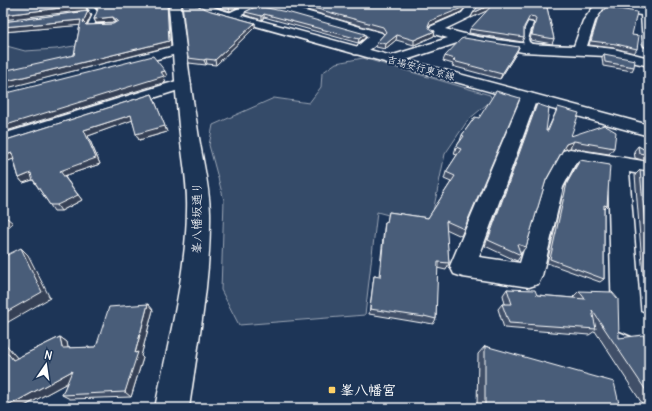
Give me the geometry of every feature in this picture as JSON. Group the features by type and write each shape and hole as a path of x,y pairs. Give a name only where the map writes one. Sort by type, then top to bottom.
{"street":[{"name":"峯八幡坂通り","path":"168,407 192,288 198,238 198,184 183,84 175,8 177,3"},
{"name":"吉場安行東京線","path":"195,3 231,16 649,131"},
{"path":"476,3 466,15 434,30 460,38 535,49 579,50 624,55 649,62"},
{"path":"231,16 257,4 290,11 378,36 359,51"},
{"path":"579,50 589,21 599,4 647,13 649,43"},
{"path":"392,60 460,38"},
{"path":"3,94 179,49"},
{"path":"3,140 183,84"},
{"path":"530,98 463,266 529,276 553,187 570,155 649,169"},
{"path":"618,163 626,319 649,329"}],"lane":[{"path":"87,3 96,14 90,27 109,26"},
{"path":"71,15 94,12"},
{"path":"530,24 524,39 526,43 535,49"}],"shaded area":[{"path":"3,45 25,51 74,46 84,57 3,76"},
{"path":"363,58 490,95 492,100 468,120 445,154 430,226 377,212 365,315 239,325 221,290 224,200 209,145 213,125 274,98 309,103 321,87 322,73 336,63"}],"building":[{"path":"3,3 84,3 85,5 3,15"},
{"path":"93,3 141,3 146,7 167,3 169,41 3,82 3,71 74,55 81,20 3,27 3,22 88,11 83,22 86,25 113,24 118,21 113,17 94,19 98,9"},
{"path":"182,3 191,3 211,11 255,23 215,60 188,58"},
{"path":"219,3 237,3 229,7"},
{"path":"294,3 466,3 462,8 430,21 428,26 431,30 435,31 414,40 397,35 386,44 377,42 386,32 383,27"},
{"path":"481,3 494,3 473,13"},
{"path":"494,3 546,3 554,39 532,35 536,19 535,17 530,16 524,27 524,37 470,29"},
{"path":"257,6 287,12 365,34 359,39 264,14 262,16 245,12"},
{"path":"606,7 637,12 632,35 639,36 637,49 616,44 591,41 598,18"},
{"path":"464,38 519,47 502,74 453,61 455,59 445,56 461,39"},
{"path":"604,54 635,60 634,67 605,62"},
{"path":"153,56 165,71 161,72 164,76 3,126 3,94"},
{"path":"496,91 520,98 464,229 446,221 449,263 438,262 436,319 370,309 374,276 380,277 385,222 387,222 389,212 428,218 455,176 446,172 461,149 456,147 464,136 462,135 475,117 479,118"},
{"path":"152,94 165,126 136,134 131,115 84,130 96,158 60,171 78,195 57,205 50,205 32,178 31,173 19,178 12,153 3,156 3,141"},
{"path":"537,104 549,108 546,131 548,131 558,107 579,113 571,136 604,125 616,132 614,148 574,141 566,144 546,180 526,247 517,244 521,255 488,240"},
{"path":"638,146 649,152 649,155 639,153"},
{"path":"580,160 610,165 607,206 604,205 604,279 550,259 567,183"},
{"path":"640,170 649,171 649,271"},
{"path":"21,248 42,292 3,314 3,257"},
{"path":"507,289 535,290 537,295 585,299 579,291 612,292 618,299 619,338 643,335 649,342 649,395 592,310 596,329 509,323 502,304 512,304"},
{"path":"148,304 135,353 138,352 125,392 62,395 72,371 6,408 3,408 3,347 13,360 60,337 62,348 96,347 109,307"},
{"path":"485,346 614,382 620,408 485,408"}],"place":[{"name":"峯八幡宮","path":"332,390"}]}
